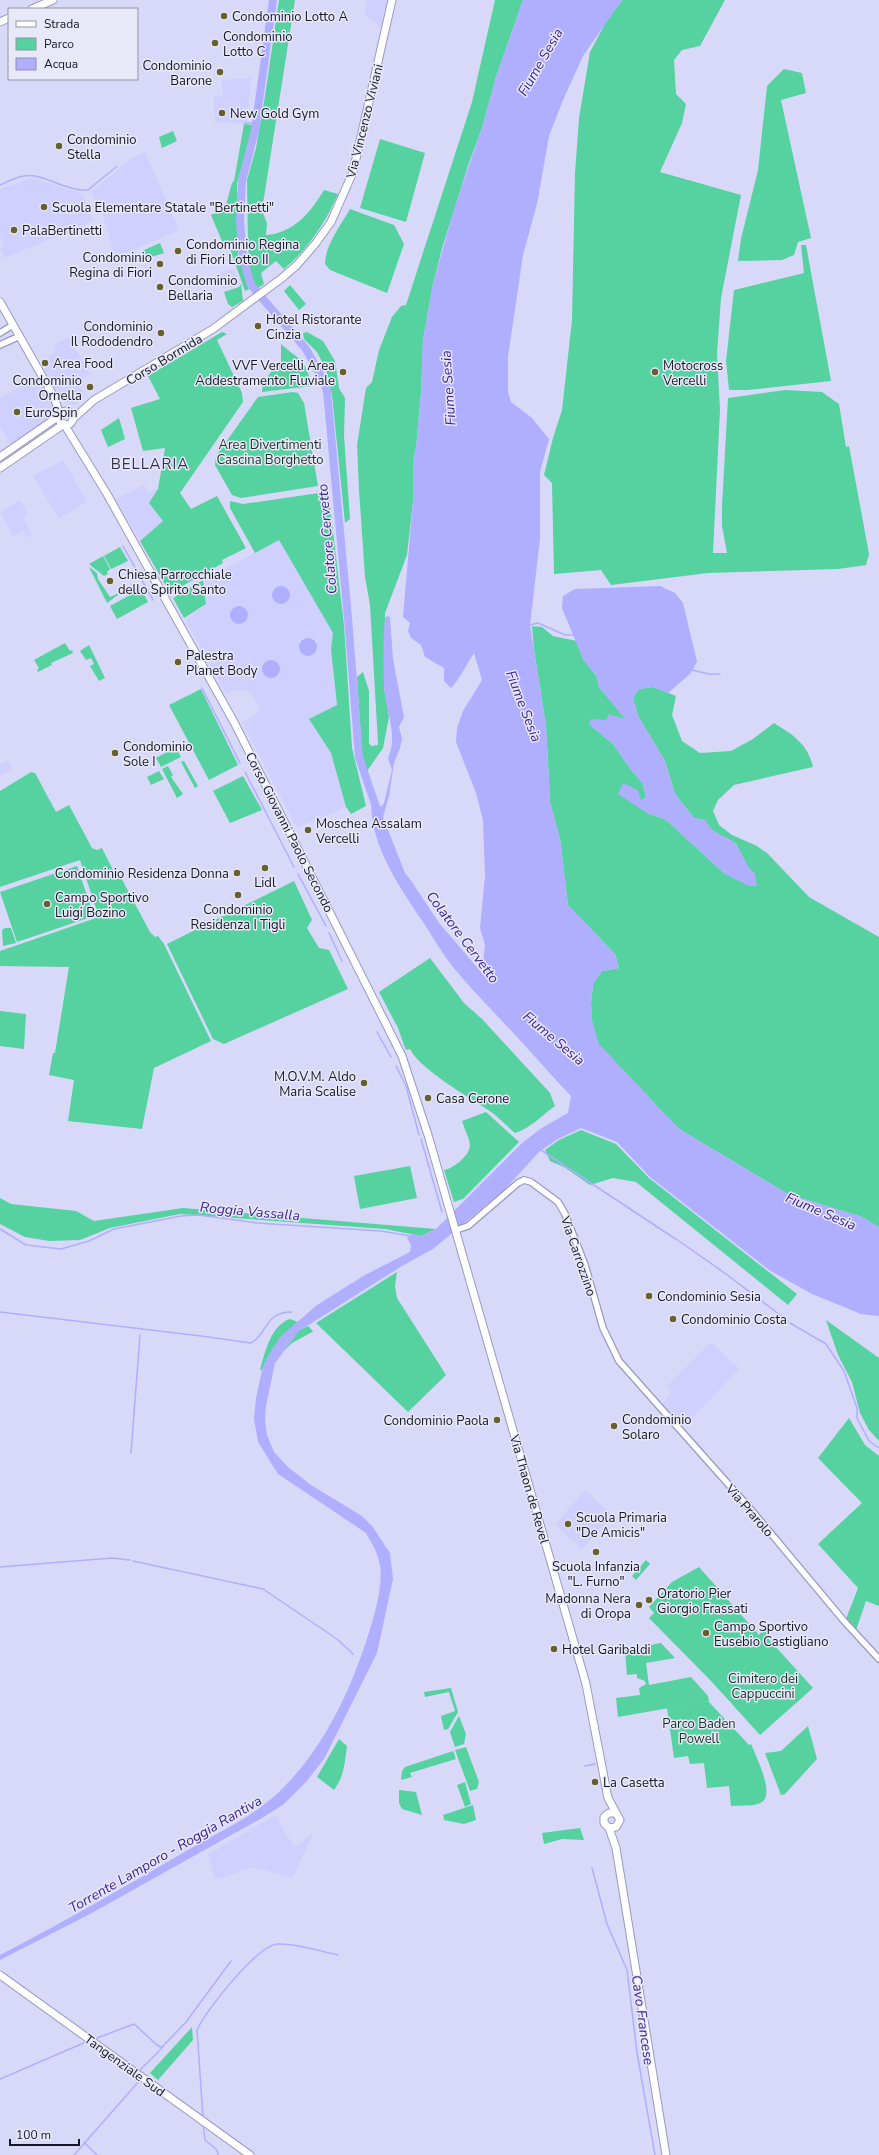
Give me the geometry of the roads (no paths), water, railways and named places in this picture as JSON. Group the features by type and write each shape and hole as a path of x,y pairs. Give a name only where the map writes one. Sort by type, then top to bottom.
{"main road":[{"path":"34,8 53,0"},
{"name":"Via Vincenzo Viviani","path":"231,315 267,290 297,265 316,243 331,222 346,190 357,158 392,0"},
{"path":"0,302 63,413"},
{"name":"Corso Bormida","path":"0,457 63,413 94,400 213,329 231,315"},
{"name":"Corso Bormida","path":"72,420 94,400"},
{"name":"Corso Giovanni Paolo Secondo","path":"84,453 72,420 72,415 63,413 60,421 64,424 84,453 228,711 397,1045 410,1077 455,1229"},
{"path":"0,468 72,420"},
{"name":"Via Thaon de Revel","path":"455,1229 586,1684 608,1798 615,1813"},
{"name":"Via Thaon de Revel","path":"606,1815 608,1798"},
{"path":"616,1846 619,1818 615,1813 606,1815 604,1823 609,1828 616,1846 666,2155"},
{"path":"609,1828 618,1826"},
{"name":"Tangenziale Sud","path":"0,1975 250,2155"}],"street":[{"path":"0,333 13,325"},
{"path":"0,345 20,336"},
{"name":"Via Carrozzino","path":"455,1229 468,1226 518,1183 524,1180 531,1182 558,1202 565,1214 585,1265 603,1328 619,1361"},
{"name":"Via Prarolo","path":"619,1361 755,1514 844,1621 879,1659"}],"water":[{"name":"Fiume Sesia","path":"523,0 622,0 583,56 549,136 537,204 523,255 508,357 508,392 511,402 532,418 549,439 540,472 540,539 530,625 546,726 550,802 560,839 568,905 615,954 619,968 602,971 593,984 591,1004 592,1021 599,1044 679,1129 788,1194 862,1217 879,1227 879,1316 861,1314 812,1294 769,1270 650,1177 617,1142 581,1128 558,1139 540,1151 504,1190 433,1249 402,1266 299,1331 275,1363 266,1406 265,1420 267,1435 274,1452 288,1467 311,1485 362,1516 372,1526 390,1553 393,1579 377,1653 324,1759 306,1782 284,1804 262,1818 90,1914 0,1960 0,1955 95,1904 248,1816 281,1790 309,1758 321,1740 342,1702 359,1662 375,1613 380,1580 379,1561 366,1533 278,1474 258,1442 254,1419 256,1398 262,1370 268,1356 281,1336 317,1305 365,1275 410,1252 411,1245 407,1238 412,1234 421,1236 436,1229 521,1144 540,1129 568,1113 571,1096 461,977 439,947 397,881 388,864 374,830 372,812 372,794 381,807 384,803 392,770 388,758 391,750 392,732 385,695 383,652 385,618 387,616 390,617 393,659 404,717 399,727 402,739 394,763 389,796 383,817 405,873 439,923 482,973 485,945 480,928 485,876 483,820 476,793 456,742 457,728 463,711 482,680 474,653 461,675 451,688 444,681 444,668 425,657 421,645 411,638 408,631 410,623 403,617 413,501 413,462 416,448 421,393 423,340 433,284 454,209 482,128 496,77"},
{"path":"281,586 287,589 290,595 287,601 281,604 275,601 272,595 275,589"},
{"path":"660,586 675,593 683,603 697,662 690,674 668,693 653,687 639,689 633,698 638,716 665,761 675,794 694,818 705,820 717,833 733,841 741,852 746,863 755,873 757,886 749,886 725,874 665,819 647,813 618,794 623,783 638,790 641,800 646,797 643,784 613,744 589,724 591,719 606,720 609,714 625,719 599,687 597,677 583,659 562,608 563,596 575,589"},
{"path":"239,606 245,609 248,615 245,621 239,624 233,621 230,615 233,609"},
{"path":"308,638 314,641 317,647 314,653 308,656 302,653 299,647 302,641"},
{"path":"271,660 277,663 280,669 277,675 271,678 265,675 262,669 265,663"}],"waterway":[{"name":"Colatore Cervetto","path":"273,0 255,130 242,181 240,221 243,258 251,285 306,349 322,378 327,391 359,757 375,804"},
{"path":"245,123 256,123"},
{"path":"0,185 18,177 31,176 46,179 80,190 88,190 116,167"},
{"path":"123,546 153,600"},
{"path":"530,625 538,623 565,635 575,635"},
{"path":"692,670 709,674 720,674"},
{"path":"202,688 240,763"},
{"path":"245,772 294,867"},
{"path":"298,874 326,926"},
{"path":"329,933 342,961"},
{"path":"377,1032 391,1057"},
{"path":"396,1066 406,1086 419,1135"},
{"path":"421,1139 442,1212"},
{"path":"541,1150 677,1240"},
{"name":"Roggia Vassalla","path":"0,1229 26,1245 61,1249 89,1241 114,1229 181,1216 198,1215 257,1223 381,1231 411,1236"},
{"path":"679,1241 726,1274 788,1321"},
{"path":"0,1312 251,1343 261,1334 271,1319 283,1313 292,1312"},
{"path":"790,1323 826,1344 844,1371 857,1408 857,1418 869,1441 879,1448"},
{"path":"131,1453 140,1335"},
{"path":"0,1567 112,1558 130,1560"},
{"path":"133,1561 263,1589 337,1639 353,1654"},
{"path":"585,1766 595,1764"},
{"name":"Cavo Francese","path":"592,1868 607,1924 627,1970 637,2053 655,2155"},
{"path":"203,2118 197,2030 210,2009 232,1981 257,1956 268,1947 277,1944 300,1946 338,1955"},
{"path":"97,2038 134,2024 161,2047 186,2022 231,1961"},
{"path":"0,2079 86,2042"},
{"path":"140,2070 163,2047"},
{"path":"74,2155 140,2080"},
{"path":"203,2124 205,2140 217,2150 218,2155"},
{"path":"84,2142 97,2155"}],"place":[{"name":"Condominio Lotto A","path":"224,16"},
{"name":"Condominio Lotto C","path":"215,43"},
{"name":"Condominio Barone","path":"220,72"},
{"name":"New Gold Gym","path":"222,113"},
{"name":"Condominio Stella","path":"59,146"},
{"name":"Scuola Elementare Statale \"Bertinetti\"","path":"44,207"},
{"name":"PalaBertinetti","path":"14,230"},
{"name":"Condominio Regina di Fiori Lotto II","path":"178,251"},
{"name":"Condominio Regina di Fiori","path":"160,264"},
{"name":"Condominio Bellaria","path":"160,287"},
{"name":"Hotel Ristorante Cinzia","path":"258,326"},
{"name":"Condominio Il Rododendro","path":"161,333"},
{"name":"Area Food","path":"45,363"},
{"name":"VVF Vercelli Area Addestramento Fluviale","path":"343,372"},
{"name":"Motocross Vercelli","path":"655,372"},
{"name":"Condominio Ornella","path":"90,387"},
{"name":"EuroSpin","path":"17,412"},
{"name":"Chiesa Parrocchiale dello Spirito Santo","path":"110,581"},
{"name":"Palestra Planet Body","path":"178,662"},
{"name":"Condominio Sole I","path":"115,753"},
{"name":"Moschea Assalam Vercelli","path":"308,830"},
{"name":"Lidl","path":"265,868"},
{"name":"Condominio Residenza Donna","path":"237,873"},
{"name":"Condominio Residenza I Tigli","path":"238,895"},
{"name":"Campo Sportivo Luigi Bozino","path":"47,904"},
{"name":"M.O.V.M. Aldo Maria Scalise","path":"364,1083"},
{"name":"Casa Cerone","path":"428,1098"},
{"name":"Condominio Sesia","path":"649,1296"},
{"name":"Condominio Costa","path":"673,1319"},
{"name":"Condominio Paola","path":"497,1420"},
{"name":"Condominio Solaro","path":"614,1426"},
{"name":"Scuola Primaria \"De Amicis\"","path":"568,1524"},
{"name":"Scuola Infanzia \"L. Furno\"","path":"596,1552"},
{"name":"Oratorio Pier Giorgio Frassati","path":"649,1600"},
{"name":"Madonna Nera di Oropa","path":"639,1605"},
{"name":"Campo Sportivo Eusebio Castigliano","path":"706,1633"},
{"name":"Hotel Garibaldi","path":"554,1649"},
{"name":"La Casetta","path":"595,1782"}],"district":[{"name":"BELLARIA","path":"150,464"}],"park label":[{"name":"Area Divertimenti Cascina Borghetto","path":"270,452"},
{"name":"Cimitero dei Cappuccini","path":"763,1686"},
{"name":"Parco Baden Powell","path":"699,1730"}],"water label":[{"name":"Torrente Lamporo - Roggia Rantiva","path":"165,1854"}]}
